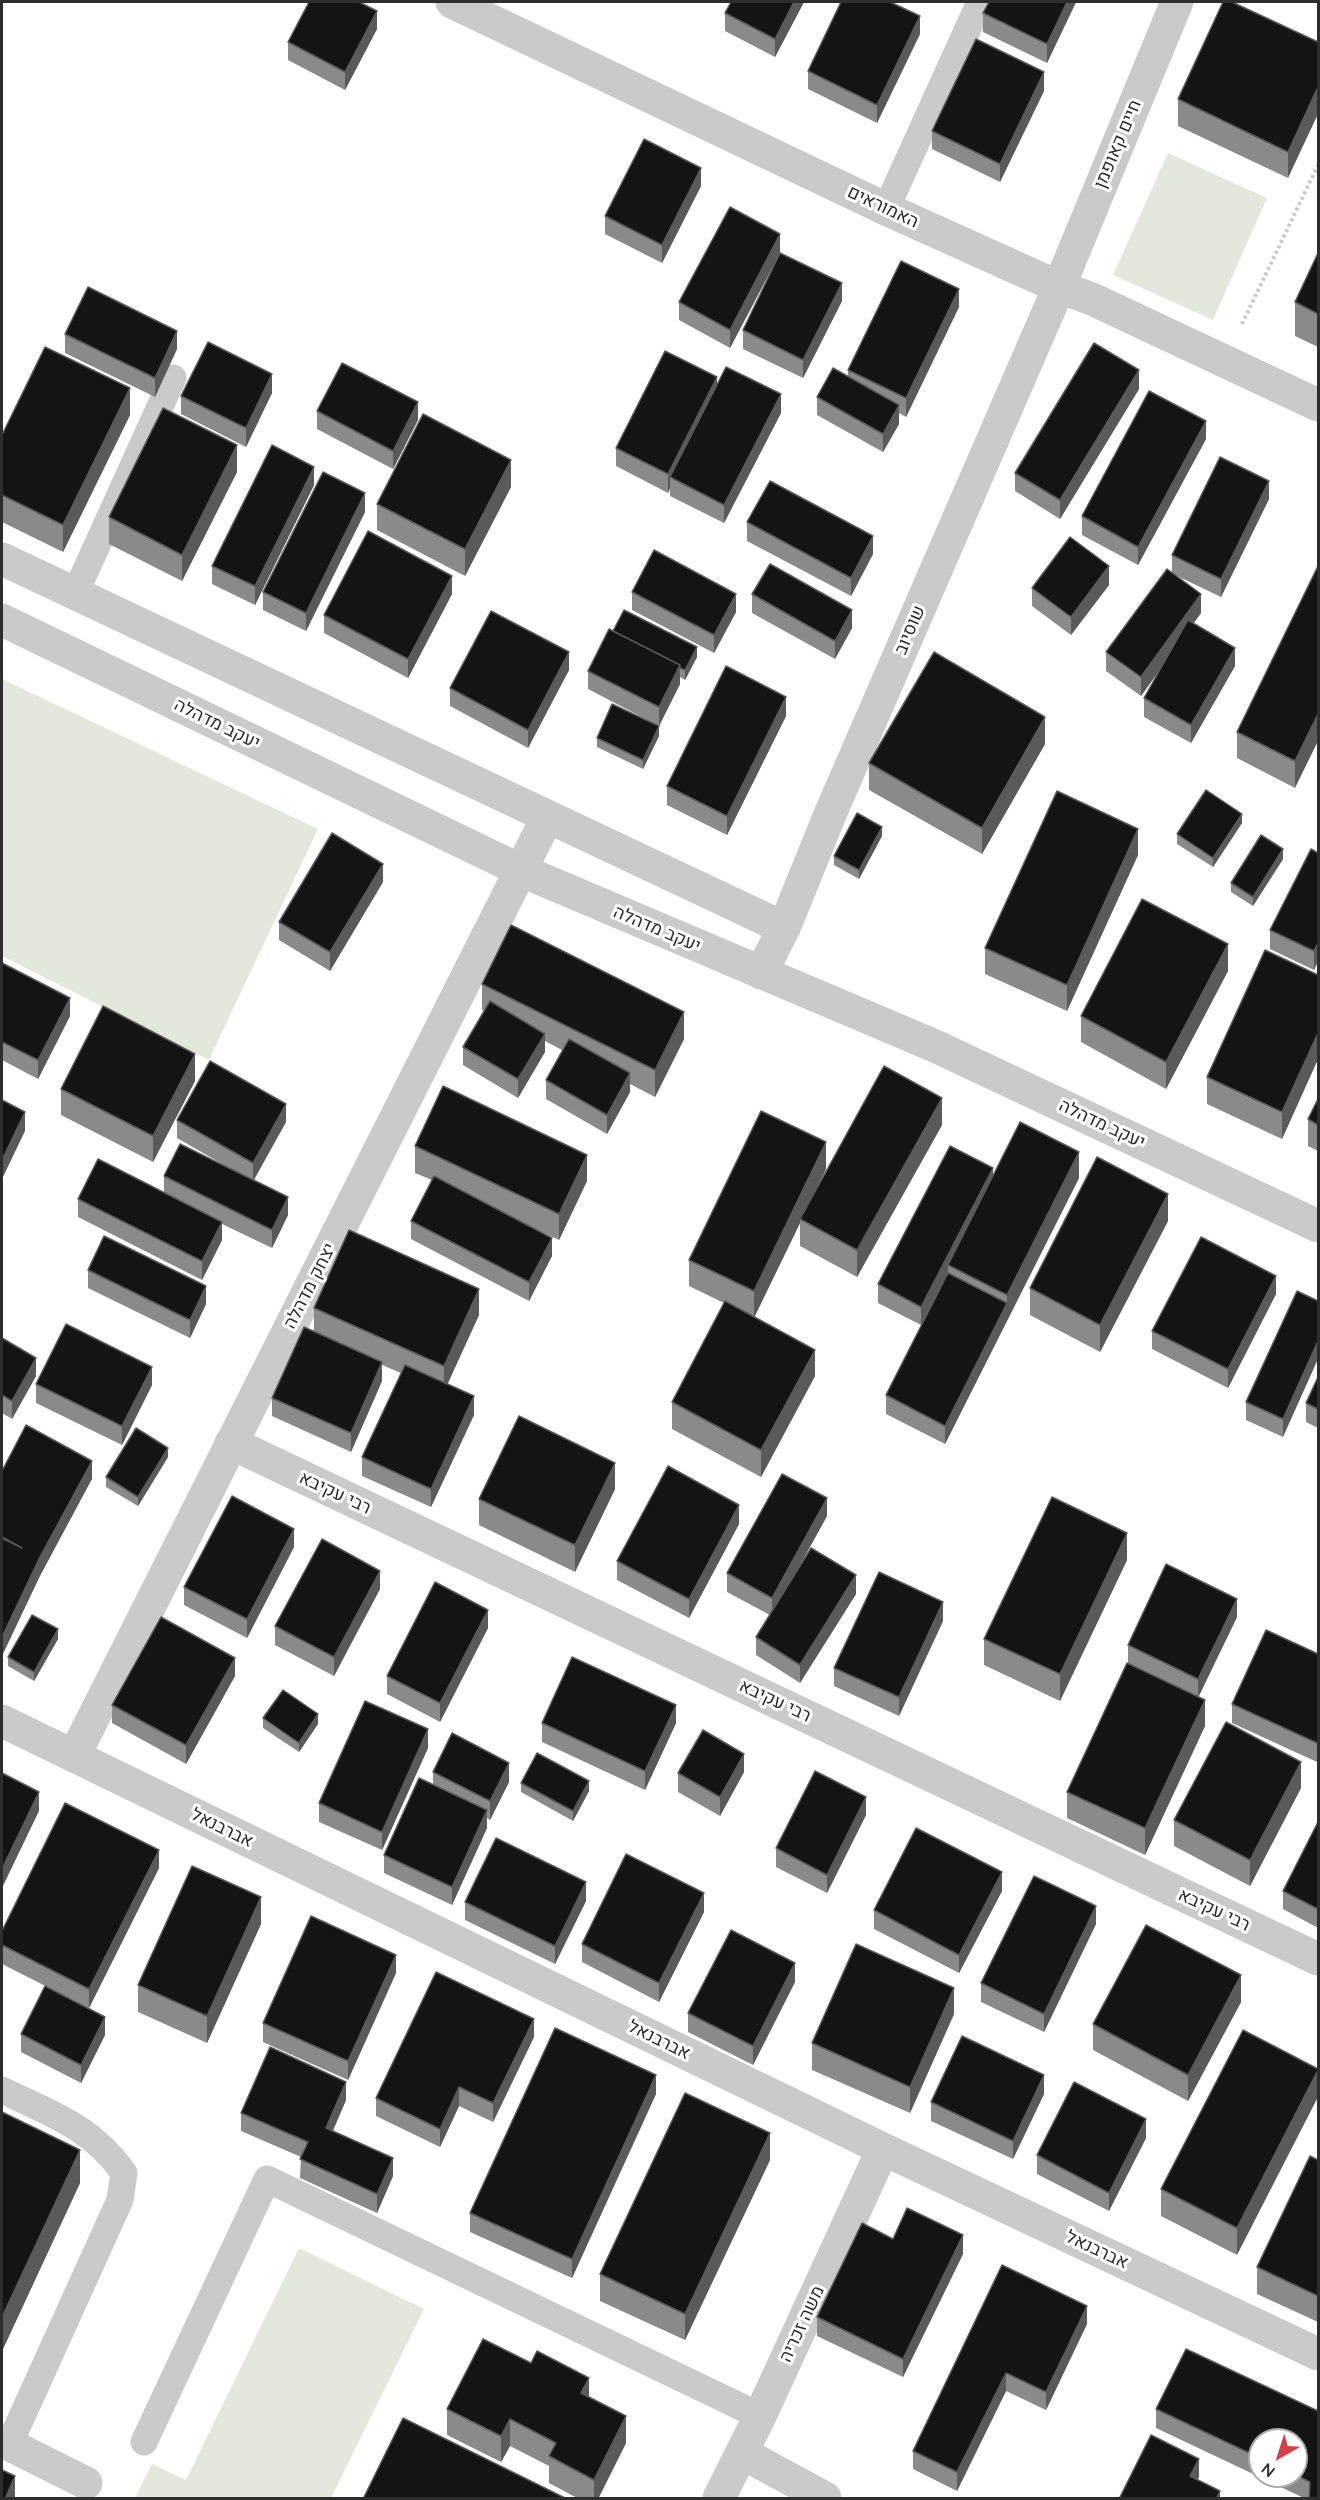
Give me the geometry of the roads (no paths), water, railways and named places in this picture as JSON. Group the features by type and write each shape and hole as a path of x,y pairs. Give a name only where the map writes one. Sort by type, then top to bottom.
{"street":[{"name":"האמוראים","path":"452,2 886,209 1059,287 1092,299 1318,405"},
{"name":"חיים קאופמן","path":"1059,287 1177,2"},
{"name":"שוסיוב","path":"760,974 784,928 831,812 1059,287"},
{"path":"2,559 784,928"},
{"name":"יעקב מדהלה","path":"2,620 520,870 760,974 935,1046 1318,1226"},
{"name":"יצחק מדהלה","path":"74,1756 547,818"},
{"name":"רבי עקיבא","path":"231,1443 1318,1959"},
{"name":"אברבנאל","path":"2,1721 883,2149 1318,2354"},
{"name":"משה זכריה","path":"719,2499 760,2416 883,2149"},
{"path":"5,2443 86,2483"},
{"path":"742,2453 825,2499"}],"lane":[{"path":"886,209 980,2"},
{"path":"75,594 173,378"},
{"path":"2,2090 83,2130 110,2152 124,2173 120,2200 5,2443"},
{"path":"144,2442 267,2179 760,2416"}]}
